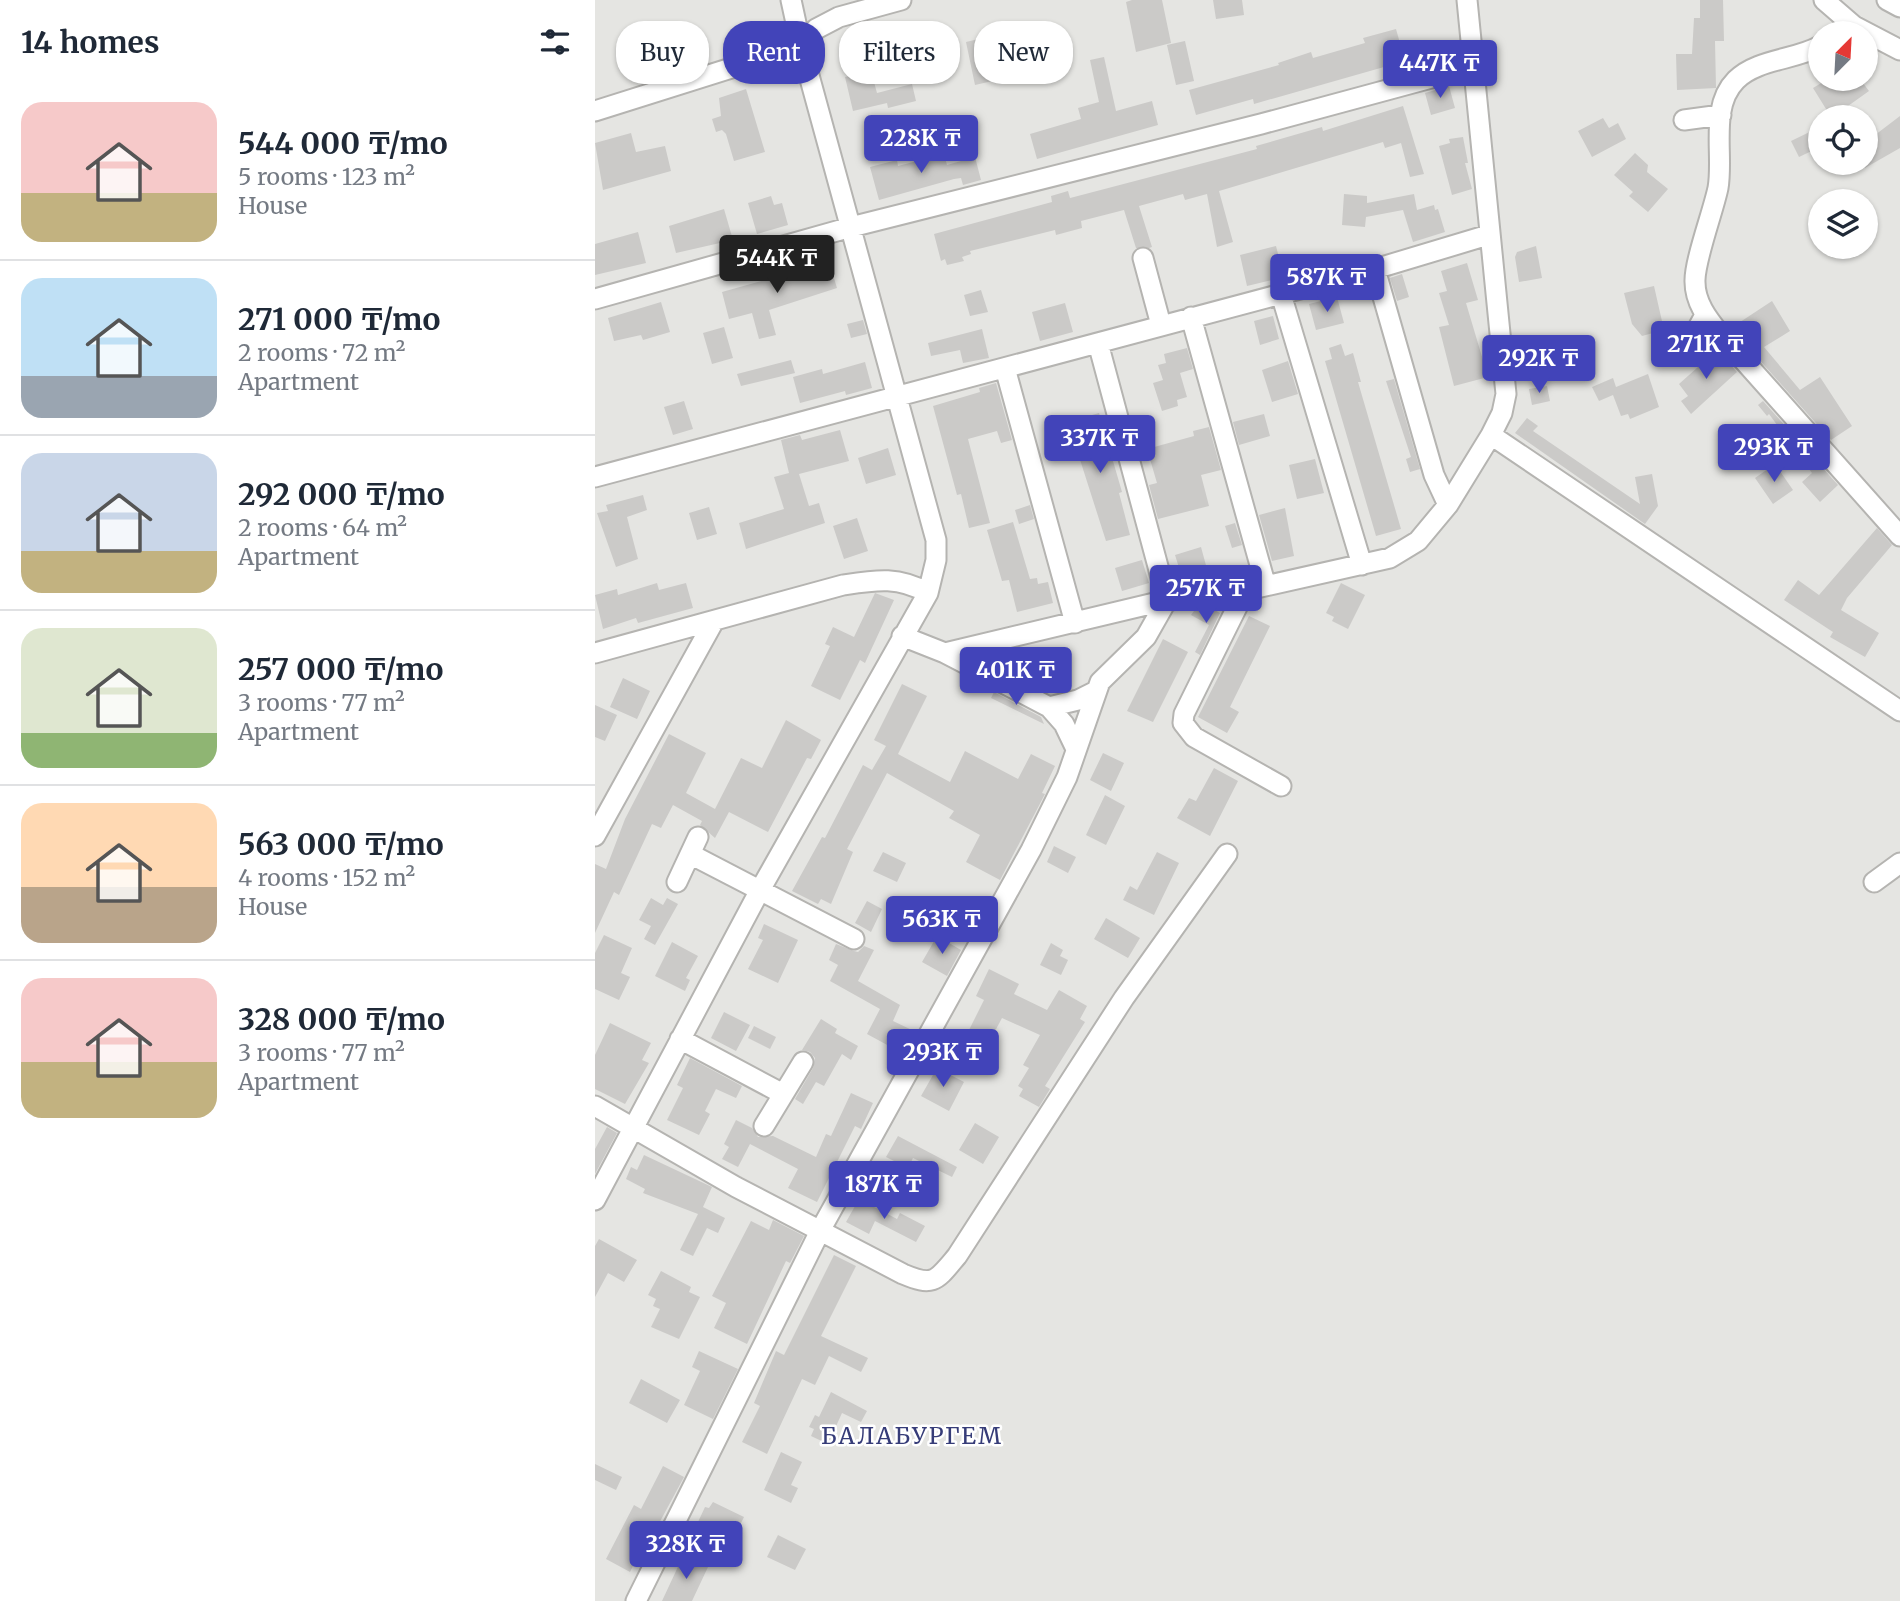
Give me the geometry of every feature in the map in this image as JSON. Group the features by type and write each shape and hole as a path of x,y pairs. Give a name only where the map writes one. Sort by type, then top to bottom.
{"street":[{"path":"791,0 796,21"},
{"path":"825,24 839,17 901,0"},
{"path":"945,653 1167,600 1216,597 1245,591 1265,583 1390,558 1418,541 1448,505 1491,435 1502,413 1506,394 1488,235 1467,0"},
{"path":"1824,0 1841,21"},
{"path":"1887,0 1900,7"},
{"path":"1878,41 1900,50"},
{"path":"1808,50 1752,70 1737,79 1729,90 1721,115 1718,185 1694,280 1705,315 1900,536"},
{"path":"595,299 851,227 1261,124 1472,67"},
{"path":"595,111 723,71"},
{"path":"595,1200 760,890 928,593 936,559 936,540 811,84"},
{"path":"1684,120 1721,115"},
{"path":"595,477 1375,270 1488,235"},
{"path":"1143,258 1161,326"},
{"path":"1375,270 1434,475 1448,505"},
{"path":"1281,295 1362,565"},
{"path":"1684,353 1705,315"},
{"path":"1191,317 1265,583"},
{"path":"636,1601 821,1230 1004,903 1067,777 1096,691 1110,669 1146,637 1167,600 1098,343"},
{"path":"1005,368 1075,623"},
{"path":"1491,435 1900,711"},
{"path":"595,653 843,585 885,578 910,583 928,593"},
{"path":"1245,591 1184,714 1183,723 1193,737 1281,786"},
{"path":"595,836 714,621"},
{"path":"902,636 945,653 1049,706 1064,724 1076,750"},
{"path":"1049,706 1078,700 1096,691"},
{"path":"677,882 694,846 760,890 854,939"},
{"path":"595,1106 633,1125 736,1187 923,1282 938,1279 957,1256 1124,998 1227,854"},
{"path":"1874,882 1900,863"},
{"path":"680,1039 783,1094"},
{"path":"764,1126 803,1062"}],"building":[{"path":"1162,0 1171,43 1136,52 1126,2"},
{"path":"1213,0 1242,0 1244,15 1216,19"},
{"path":"1700,0 1723,0 1724,41 1715,41 1716,88 1677,90 1676,54 1692,54 1694,18 1700,18"},
{"path":"1396,29 1405,61 1254,104 1253,99 1196,115 1189,90 1279,65 1278,63 1311,52 1313,58 1365,43 1363,38"},
{"path":"974,40 974,80 966,42"},
{"path":"1185,41 1194,81 1176,85 1167,45"},
{"path":"1104,57 1116,111 1152,101 1158,125 1037,159 1030,134 1081,119 1078,108 1099,102 1090,60"},
{"path":"847,84 875,84 877,93 912,84 916,101 888,108 887,103 853,111"},
{"path":"1449,86 1455,108 1431,115 1425,93"},
{"path":"746,89 765,152 734,161 726,134 722,130 716,132 712,119 721,116 719,98"},
{"path":"1815,91 1869,91 1849,105 1824,105"},
{"path":"1403,106 1424,174 1410,177 1401,143 1385,148 1383,142 1219,191 1233,242 1217,247 1207,194 1185,200 1183,194 1139,206 1152,247 1149,248 1136,248 1124,210 1081,221 1082,228 1056,235 1055,230 970,251 971,254 962,257 964,261 947,265 945,259 941,261 934,234 1052,202 1051,196 1068,191 1070,198 1074,197 1257,149 1256,146 1322,127 1323,131"},
{"path":"1900,116 1900,148 1878,161 1878,133"},
{"path":"1603,118 1609,128 1618,123 1626,139 1592,157 1578,131"},
{"path":"631,133 636,152 665,146 671,171 603,190 595,143"},
{"path":"1808,133 1808,153 1799,157 1791,141"},
{"path":"1463,137 1468,163 1465,163 1472,189 1452,195 1439,146 1450,143 1449,139"},
{"path":"1635,153 1648,165 1647,172 1668,189 1648,212 1629,196 1633,192 1614,175"},
{"path":"944,154 947,165 975,157 981,180 963,185 961,178 954,179 879,200 870,167 897,160 898,166"},
{"path":"1344,194 1367,196 1367,203 1414,194 1417,210 1434,205 1435,210 1438,209 1445,232 1413,242 1403,210 1366,217 1365,227 1342,225"},
{"path":"771,196 774,205 782,203 788,225 757,234 748,203"},
{"path":"724,209 733,240 676,253 669,226"},
{"path":"638,232 646,263 595,275 595,244"},
{"path":"1276,246 1284,277 1247,286 1240,255"},
{"path":"1536,246 1542,278 1519,282 1515,257 1517,252"},
{"path":"829,262 837,288 769,310 776,335 759,339 752,313 729,319 722,292"},
{"path":"1467,263 1478,300 1466,303 1488,377 1454,386 1439,327 1449,325 1439,293 1447,291 1441,271"},
{"path":"1402,274 1409,297 1397,301 1390,278"},
{"path":"1654,286 1664,330 1642,336 1632,324 1624,293"},
{"path":"981,290 988,312 970,316 964,295"},
{"path":"1337,297 1344,323 1316,330 1309,304"},
{"path":"1772,301 1790,331 1764,347 1800,390 1820,377 1852,426 1831,440 1731,328"},
{"path":"661,302 670,332 643,340 641,335 614,341 608,318"},
{"path":"1065,303 1073,332 1040,341 1032,312"},
{"path":"1273,316 1279,339 1260,345 1254,321"},
{"path":"863,320 867,334 851,338 847,324"},
{"path":"724,327 733,358 712,364 703,333"},
{"path":"982,329 989,358 963,363 960,350 931,356 928,343"},
{"path":"1341,344 1345,356 1353,353 1361,382 1358,382 1401,529 1376,536 1325,361 1332,359 1329,348"},
{"path":"1187,348 1193,369 1180,373 1187,397 1177,400 1178,406 1162,411 1153,383 1163,380 1158,365 1166,363 1164,354"},
{"path":"1717,350 1737,372 1691,414 1681,401 1688,396 1679,384"},
{"path":"791,360 795,373 741,386 737,374"},
{"path":"1288,361 1298,394 1272,402 1262,370"},
{"path":"865,362 872,388 846,395 845,391 800,403 793,377 822,369 823,374"},
{"path":"1648,374 1659,407 1630,419 1628,414 1621,416 1613,395 1599,401 1592,387 1613,378 1616,387"},
{"path":"1394,379 1420,469 1410,472 1406,459 1411,457 1386,381"},
{"path":"996,383 1012,440 1001,443 997,431 968,439 990,523 969,528 961,494 957,495 933,406 980,392 979,388"},
{"path":"1547,386 1550,401 1532,405 1529,389"},
{"path":"684,401 693,429 673,435 664,407"},
{"path":"1763,401 1838,485 1820,502 1802,482 1812,473 1769,414 1767,416 1758,405"},
{"path":"1099,413 1122,492 1119,493 1130,535 1106,541 1068,422"},
{"path":"1264,414 1270,436 1239,445 1233,422"},
{"path":"1527,418 1538,426 1533,431 1640,504 1635,477 1652,474 1658,506 1645,524 1515,433"},
{"path":"1209,427 1221,470 1201,475 1209,506 1158,519 1149,485 1157,483 1147,449 1194,436 1193,431"},
{"path":"840,430 849,461 799,474 809,506 819,503 825,523 746,549 739,523 784,509 774,477 789,473 781,440 800,435 802,440"},
{"path":"888,448 896,475 866,484 858,458"},
{"path":"1315,459 1324,493 1297,499 1289,465"},
{"path":"1775,464 1793,490 1773,504 1755,478"},
{"path":"643,495 647,510 627,517 638,559 616,567 597,513 608,511 606,505"},
{"path":"1030,505 1034,519 1019,524 1015,510"},
{"path":"709,507 717,534 697,540 689,513"},
{"path":"1285,508 1294,556 1272,561 1259,515"},
{"path":"857,518 868,551 844,559 833,526"},
{"path":"1013,522 1030,579 1037,578 1038,584 1048,582 1053,603 1017,612 1009,580 1002,581 987,530"},
{"path":"1235,523 1242,545 1232,548 1225,526"},
{"path":"1877,528 1892,545 1847,598 1841,610 1879,633 1865,657 1830,637 1833,632 1784,600 1798,580 1819,595"},
{"path":"1201,547 1207,569 1182,577 1175,555"},
{"path":"1142,560 1149,583 1122,591 1115,568"},
{"path":"657,583 659,590 686,583 693,608 638,623 636,618 603,629 595,595 617,589 618,595"},
{"path":"1341,583 1365,595 1348,629 1332,621 1334,617 1326,613"},
{"path":"875,593 894,600 865,663 860,660 840,700 811,686 830,646 825,644 833,627 854,637"},
{"path":"1213,609 1220,613 1200,655 1195,652 1209,625 1191,615 1194,611"},
{"path":"1249,616 1270,626 1230,707 1239,712 1227,733 1198,717"},
{"path":"1163,639 1188,652 1153,722 1127,711"},
{"path":"623,678 650,691 637,719 610,707"},
{"path":"902,684 927,696 898,754 950,782 965,751 1018,779 1031,754 1055,766 1042,793 1045,794 1000,880 966,862 980,835 949,818 954,811 887,773 847,849 853,852 831,904 821,899 818,904 792,891 822,837 825,838 863,765 872,770 886,746 874,740"},
{"path":"994,692 1041,717 1044,724 991,698"},
{"path":"595,705 617,715 605,741 595,737"},
{"path":"786,720 821,740 811,759 807,758 768,832 729,812 715,838 700,825 702,821 673,805 661,828 652,824 619,895 614,892 595,933 595,864 606,869 625,819 669,734 706,753 686,793 715,809 741,758 762,768"},
{"path":"1103,753 1124,763 1111,791 1090,780"},
{"path":"1214,768 1238,781 1210,836 1177,818 1189,798 1196,801"},
{"path":"1105,795 1125,806 1106,845 1086,835"},
{"path":"1054,846 1076,857 1068,873 1047,862"},
{"path":"883,852 906,863 897,882 873,871"},
{"path":"1157,852 1179,863 1154,915 1123,900 1130,886 1137,890"},
{"path":"651,898 663,905 667,898 678,904 655,945 644,939 651,926 639,920"},
{"path":"867,901 882,909 871,932 855,923"},
{"path":"1106,918 1140,938 1128,958 1094,939"},
{"path":"764,924 798,940 778,983 748,969 763,940 758,938"},
{"path":"604,935 632,948 621,973 630,977 619,1000 595,989 595,953"},
{"path":"937,936 961,950 947,976 922,962"},
{"path":"672,942 698,956 686,978 690,980 685,991 655,976"},
{"path":"1051,943 1063,950 1060,956 1068,960 1061,975 1040,965"},
{"path":"836,944 858,952 864,946 874,950 858,981 900,1005 893,1021 914,1031 902,1053 867,1034 880,1009 830,981 838,965 829,960"},
{"path":"989,969 1019,984 1014,994 1047,1010 1059,990 1087,1006 1080,1019 1085,1022 1045,1086 1050,1089 1039,1107 1019,1096 1023,1089 1018,1086 1029,1068 1023,1065 1040,1035 1002,1018 985,1050 964,1040 984,1000 976,996"},
{"path":"724,1012 750,1025 736,1051 711,1038"},
{"path":"821,1019 837,1029 835,1033 858,1046 851,1060 842,1054 824,1086 816,1082 803,1104 795,1099 813,1068 815,1058 810,1052 802,1050"},
{"path":"610,1023 651,1043 642,1060 649,1063 625,1104 595,1089 595,1055"},
{"path":"754,1026 776,1037 770,1049 748,1038"},
{"path":"690,1058 742,1086 736,1098 716,1089 705,1111 710,1114 699,1135 667,1120 683,1088 677,1085"},
{"path":"937,1068 964,1082 949,1111 921,1096"},
{"path":"851,1093 873,1103 861,1129 855,1126 817,1202 788,1188 798,1169 750,1144 738,1167 722,1159 729,1147 724,1144 736,1120 752,1128 758,1137 773,1136 816,1157 826,1134 831,1136"},
{"path":"975,1123 999,1137 983,1164 959,1150"},
{"path":"607,1127 617,1133 595,1174 595,1149"},
{"path":"898,1136 957,1167 952,1177 913,1158 908,1168 886,1157"},
{"path":"644,1155 712,1187 703,1207 725,1218 718,1233 707,1228 693,1256 680,1250 698,1214 643,1193 645,1189 626,1179 631,1167 637,1170"},
{"path":"859,1199 897,1219 900,1213 925,1226 916,1242 875,1221 869,1234 846,1222"},
{"path":"773,1220 804,1236 790,1263 786,1261 747,1344 714,1328 726,1303 712,1296 751,1221 769,1230"},
{"path":"599,1239 637,1260 624,1282 608,1273 595,1297 595,1246"},
{"path":"834,1255 856,1266 821,1336 868,1358 861,1372 829,1356 815,1385 802,1379 767,1454 742,1442 760,1406 754,1403 776,1351 784,1355"},
{"path":"661,1271 691,1287 689,1292 700,1297 679,1339 651,1327 660,1309 653,1306 656,1299 648,1295"},
{"path":"699,1351 738,1369 713,1419 684,1405 700,1371 692,1367"},
{"path":"641,1379 680,1400 667,1423 629,1403"},
{"path":"831,1392 867,1411 861,1422 842,1413 828,1444 811,1436 814,1429 809,1427 815,1415 819,1417"},
{"path":"781,1452 802,1462 791,1485 798,1488 791,1503 764,1490"},
{"path":"595,1464 622,1477 616,1490 595,1480"},
{"path":"663,1466 684,1477 643,1553 646,1554 640,1565 635,1562 630,1572 606,1559 634,1505 641,1509"},
{"path":"713,1502 744,1517 733,1539 698,1522 705,1507 709,1508"},
{"path":"778,1535 806,1549 795,1570 767,1557"},
{"path":"683,1556 708,1567 692,1601 662,1601"}],"district":[{"name":"БАЛАБУРГЕМ","path":"912,1436"}]}
